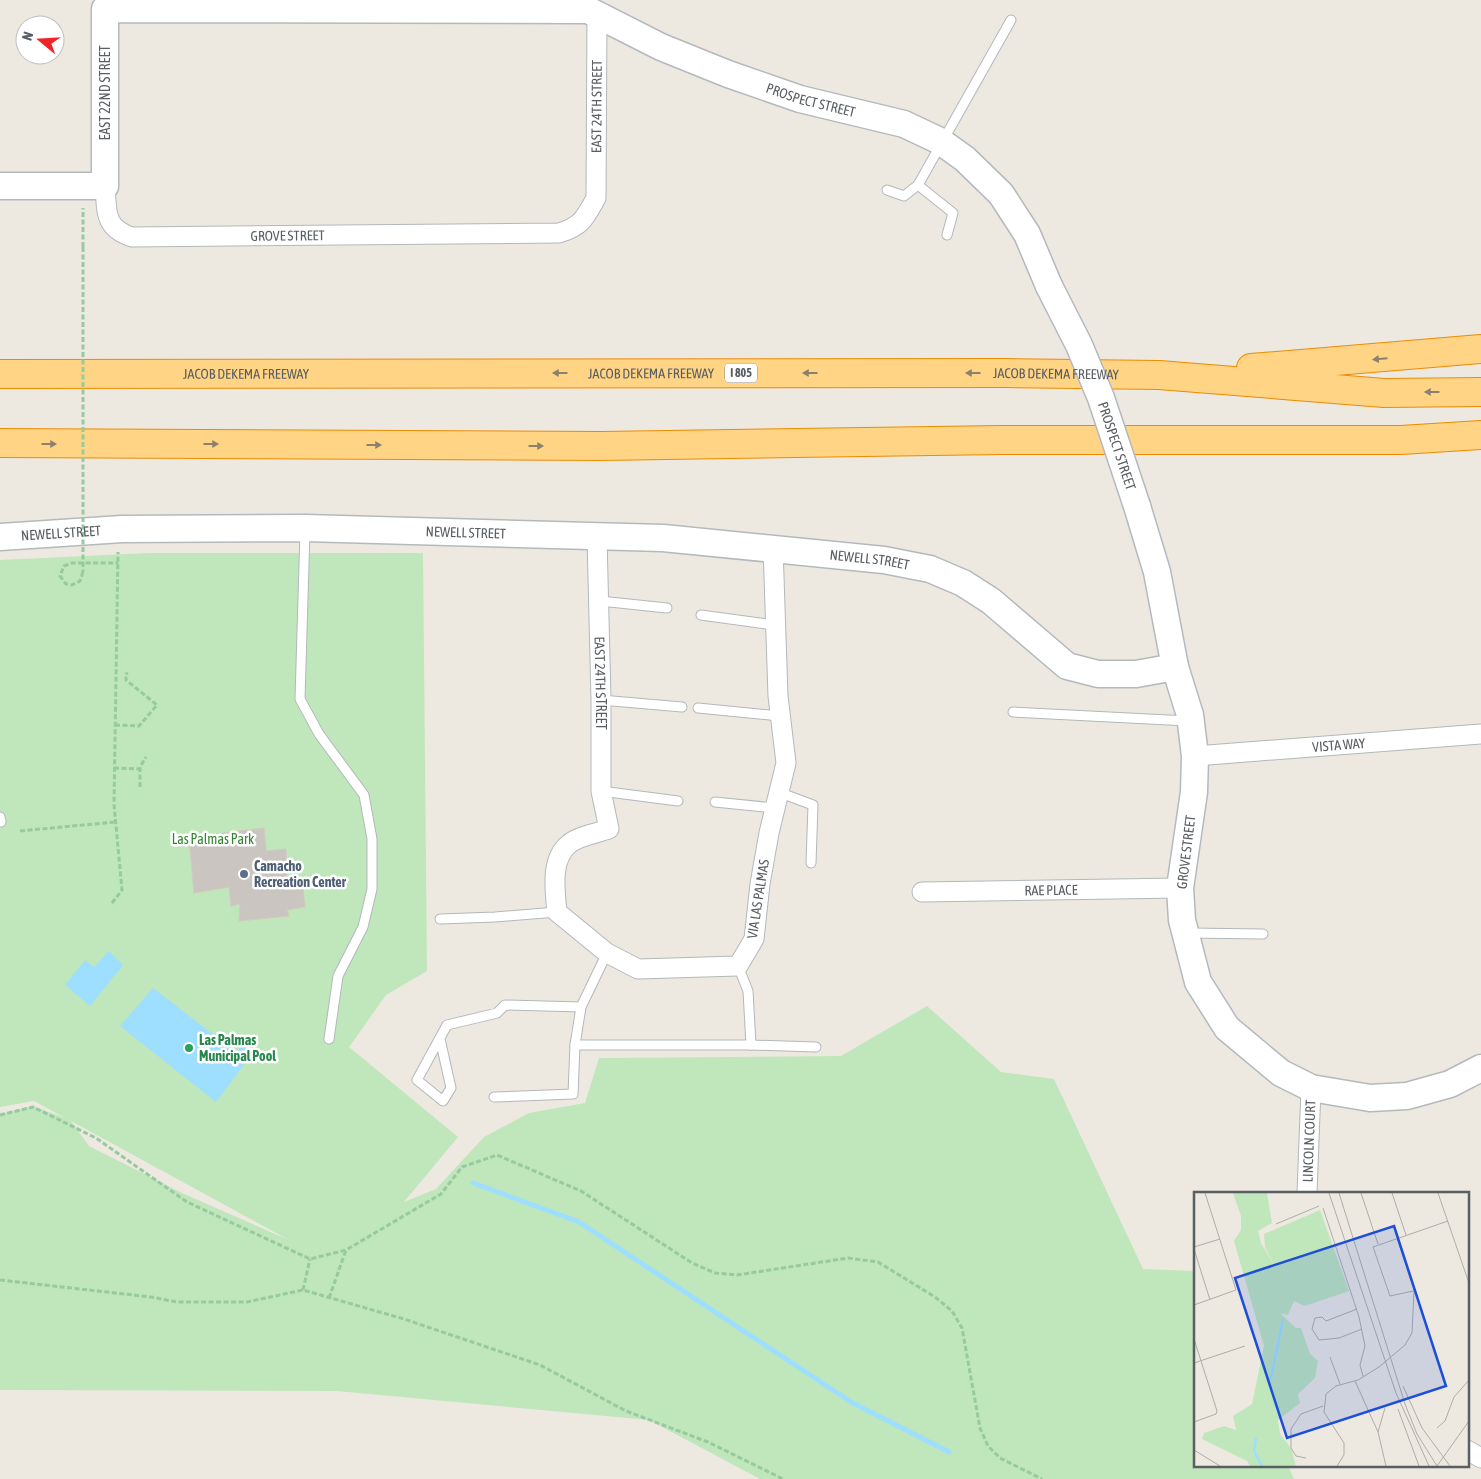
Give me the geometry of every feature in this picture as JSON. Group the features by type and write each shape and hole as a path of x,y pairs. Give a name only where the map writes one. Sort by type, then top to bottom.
{"highway":[{"path":"1159,375 1375,360 1481,349"},
{"name":"JACOB DEKEMA FREEWAY","path":"0,374 908,373 1159,375 1384,392 1481,392"},
{"path":"0,443 601,446 1001,440 1401,440 1478,437"}],"street":[{"name":"PROSPECT STREET","path":"105,4 351,5 588,10 661,47 728,74 800,99 904,124 942,143 965,159 1001,194 1027,234 1049,286 1079,345 1101,398 1138,506 1157,572 1175,667"},
{"name":"EAST 22ND STREET","path":"105,4 105,186"},
{"name":"EAST 24TH STREET","path":"596,198 597,15"},
{"path":"0,186 105,186"},
{"name":"GROVE STREET","path":"105,186 107,218 118,232 132,237 559,233 573,229 584,220 596,198"},
{"name":"NEWELL STREET","path":"0,536 122,528 305,528 663,538 773,547 884,560 930,569 963,583 991,601 1067,666 1098,674 1136,674 1175,667"},
{"name":"EAST 24TH STREET","path":"557,912 554,879 561,854 569,844 610,829 601,792 602,700 597,536"},
{"name":"VIA LAS PALMAS","path":"738,966 754,939 760,884 786,763 780,716 774,625 773,547"},
{"name":"GROVE STREET","path":"1175,667 1191,721 1195,756 1194,792 1180,888 1182,920 1198,982 1227,1028 1281,1073 1312,1088 1370,1098 1407,1096 1450,1084 1481,1068"},
{"name":"VISTA WAY","path":"1195,756 1481,734"},
{"name":"RAE PLACE","path":"922,892 1180,888"},
{"path":"557,912 607,953 638,969 738,966"},
{"name":"LINCOLN COURT","path":"1307,1192 1312,1088"},
{"path":"1468,1451 1481,1458"}],"lane":[{"path":"887,190 904,196 918,185 1011,20"},
{"path":"918,185 953,213 947,235"},
{"path":"305,528 300,699 319,734 364,795 372,839 370,898 363,927 338,976 329,1039"},
{"path":"600,601 668,608"},
{"path":"702,615 774,625"},
{"path":"602,700 682,707"},
{"path":"698,708 780,716"},
{"path":"1013,712 1191,721"},
{"path":"601,792 678,801"},
{"path":"714,802 777,800 813,805 811,863"},
{"path":"440,919 557,912"},
{"path":"1185,933 1263,934"},
{"path":"494,1097 573,1094 574,1045 581,1007 607,953"},
{"path":"738,966 748,991 751,1046"},
{"path":"440,1039 451,1088 443,1101 417,1080 447,1025 497,1013 505,1005 581,1007"},
{"path":"574,1045 816,1047"}],"path":[{"path":"83,208 83,246 83,572 80,581 72,586 63,582 60,576 64,566 72,563 118,563"},
{"path":"112,903 122,890 115,822 114,768 118,552"},
{"path":"115,725 139,726 157,706 126,680 126,674 128,674"},
{"path":"140,786 140,769 146,757"},
{"path":"114,768 140,769"},
{"path":"20,831 115,822"},
{"path":"0,1115 33,1107 96,1138 187,1202 310,1259 346,1250 441,1194 462,1167 497,1155 581,1191 692,1263 715,1273 737,1275 848,1258 878,1262 935,1297 952,1311 962,1328 980,1428 988,1446 1000,1458 1042,1479"},
{"path":"329,1298 346,1250"},
{"path":"303,1290 310,1259"},
{"path":"0,1280 151,1297 176,1302 247,1302 303,1290 404,1319 540,1365 626,1411 708,1442 783,1479"}],"green space":[{"name":"Las Palmas Park","path":"149,553 423,553 427,971 386,995 349,1047 458,1137 404,1202 436,1189 484,1137 529,1113 585,1103 599,1058 841,1056 927,1006 1001,1072 1054,1079 1143,1269 1194,1271 1194,1466 1288,1466 1294,1479 760,1479 649,1420 337,1391 0,1390 0,1114 33,1106 65,1118 34,1101 0,1107 0,560","holes":["71,1121 289,1240 182,1193 89,1146"]}],"water":[{"path":"109,951 123,965 90,1006 65,985 85,960 94,967"},
{"name":"Las Palmas Municipal Pool","path":"153,988 236,1052 245,1044 254,1051 216,1102 120,1026"}],"building":[{"path":"264,828 266,851 286,849 287,890 303,889 305,907 287,910 289,916 239,921 240,904 231,906 229,887 194,893 189,837"}],"waterway":[{"path":"473,1183 579,1222 851,1402 949,1452"}],"place":[{"name":"Camacho Recreation Center","path":"244,874"},
{"name":"Las Palmas Municipal Pool","path":"189,1048"}]}
